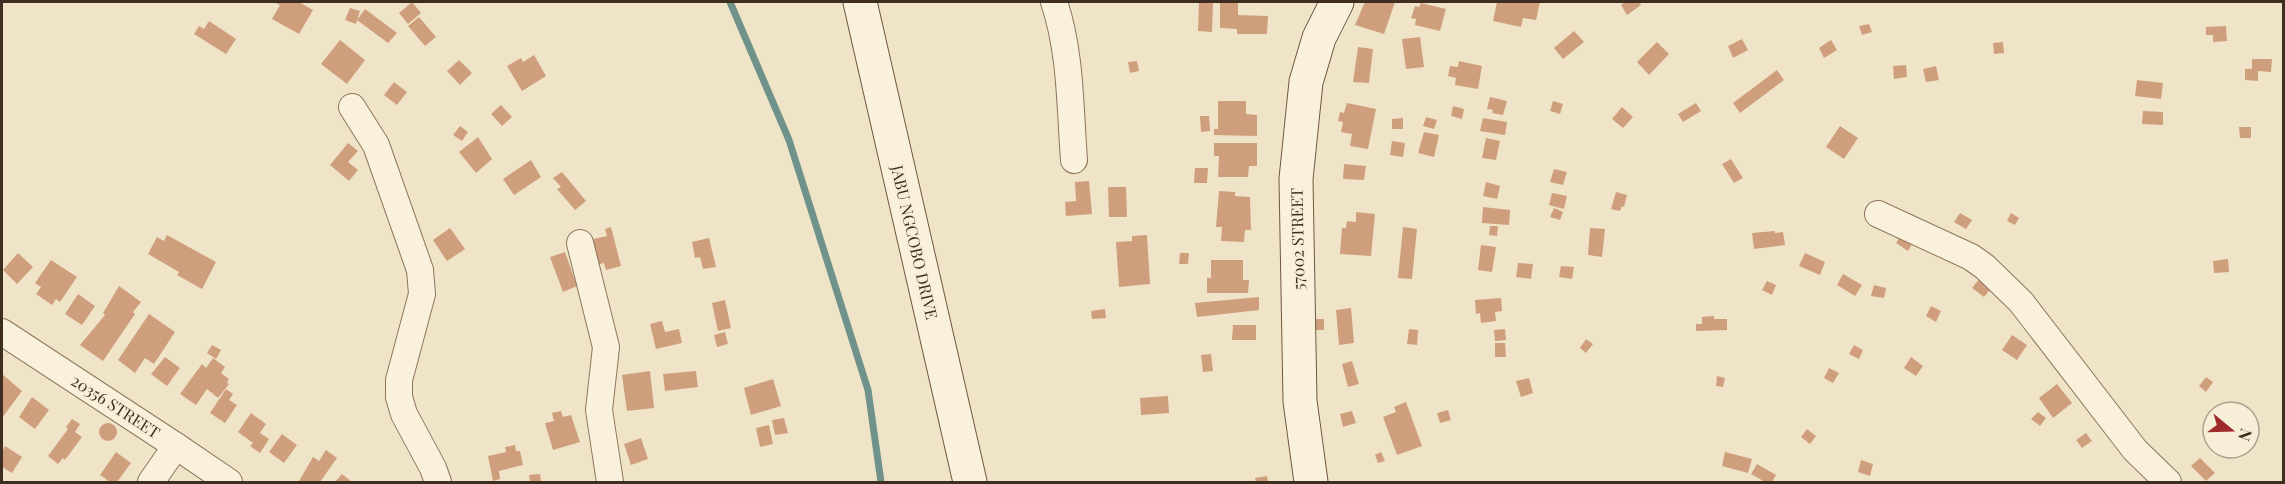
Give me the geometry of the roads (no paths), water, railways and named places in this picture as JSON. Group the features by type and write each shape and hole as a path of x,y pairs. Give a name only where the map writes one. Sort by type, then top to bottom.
{"main road":[{"name":"JABU NGCOBO DRIVE","path":"860,2 970,483"},
{"name":"57002 STREET","path":"1311,483 1300,401 1296,179 1306,82 1319,38 1336,2"}],"street":[{"path":"1054,2 1068,78 1074,160"},
{"path":"352,107 376,145 420,270 422,294 399,380 399,397 404,414 433,468 438,483"},
{"path":"1878,214 1971,257 1985,267 2021,302 2135,450 2168,483"},
{"path":"580,243 606,347 599,410 610,483"},
{"name":"20356 STREET","path":"2,332 229,483"},
{"path":"151,483 176,446"}],"waterway":[{"path":"730,2 789,140 868,390 881,482"}]}
